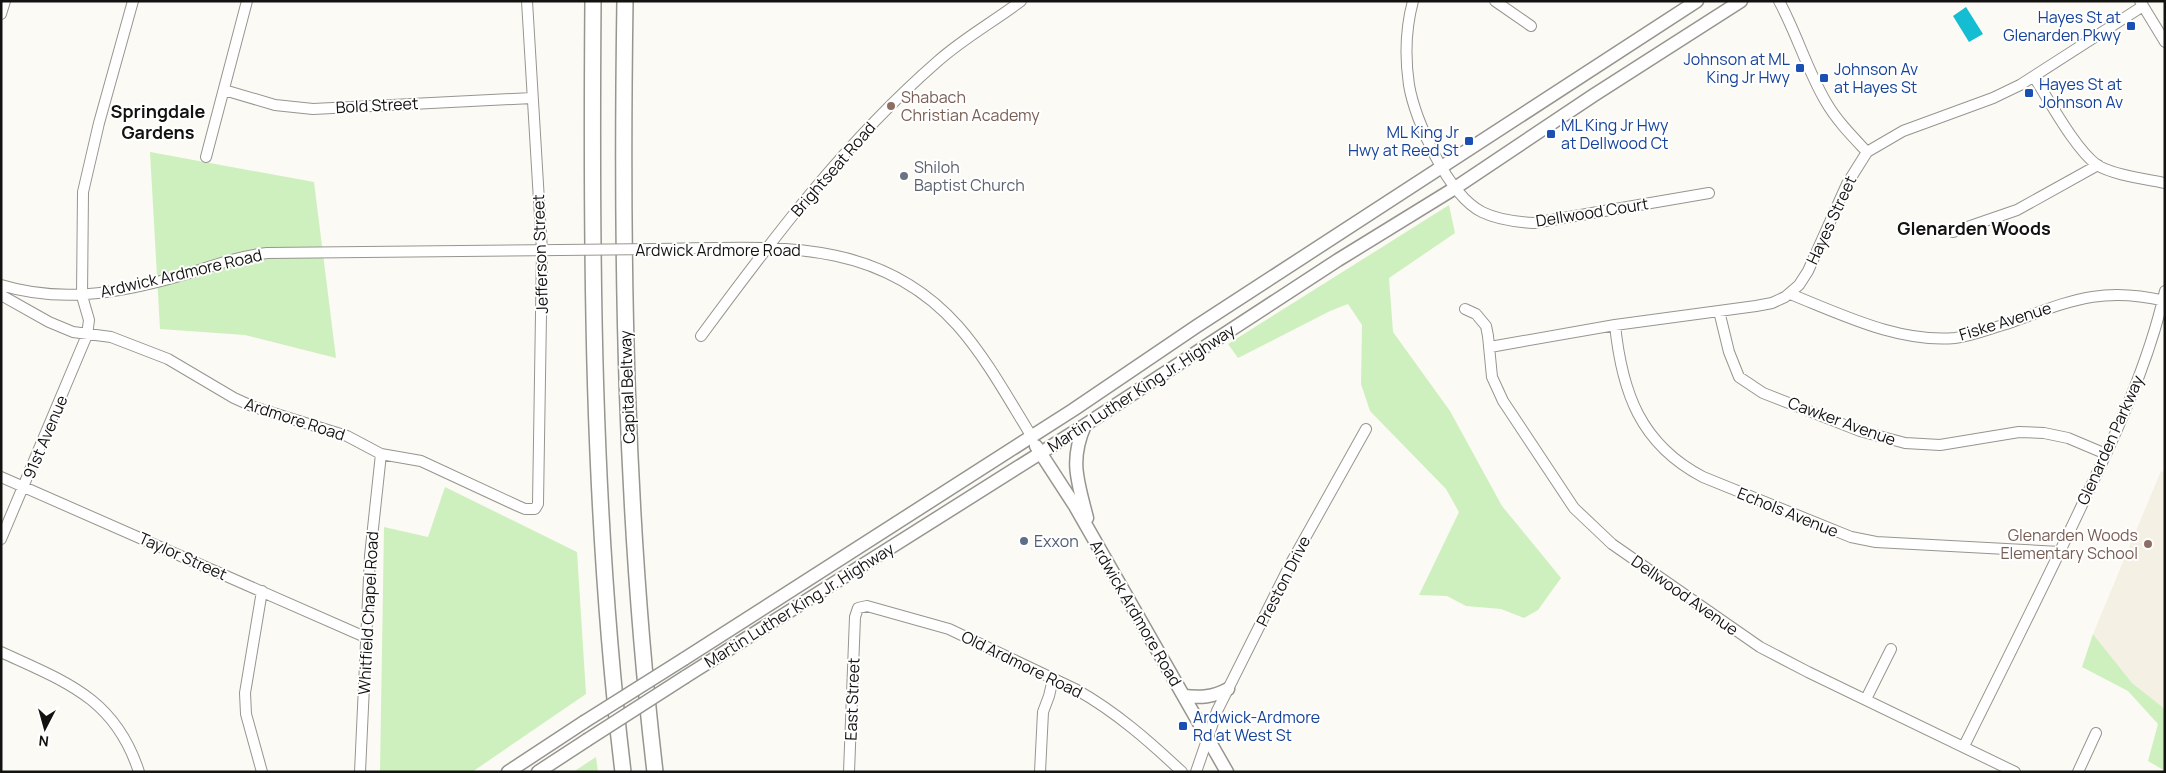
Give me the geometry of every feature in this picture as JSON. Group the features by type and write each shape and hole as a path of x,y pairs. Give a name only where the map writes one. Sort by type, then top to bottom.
{"highway":[{"name":"Capital Beltway","path":"593,1 592,295 598,475 608,628 623,772"},
{"name":"Capital Beltway","path":"625,1 623,204 626,356 637,573 655,772"}],"main road":[{"name":"Martin Luther King Jr. Highway","path":"508,772 1032,437 1197,326 1697,1"},
{"name":"Martin Luther King Jr. Highway","path":"538,772 1085,425 1338,260 1455,188 1594,94 1741,1"},
{"path":"1085,425 1076,451 1075,466 1090,532"},
{"name":"Ardwick Ardmore Road","path":"1032,437 1090,532 1227,772"},
{"path":"1184,696 1200,698 1215,696 1228,689"}],"street":[{"path":"1,14 5,1"},
{"path":"87,335 89,320 82,296 82,210 86,176 133,1"},
{"path":"206,157 247,1"},
{"name":"Jefferson Street","path":"527,1 542,251 537,507"},
{"name":"Brightseat Road","path":"701,336 766,248 841,156 897,98 952,49 1021,1"},
{"name":"Dellwood Court","path":"1413,1 1407,44 1409,83 1415,109 1442,168 1455,188 1480,211 1507,220 1534,223 1709,193"},
{"path":"1495,1 1531,26"},
{"path":"1779,1 1826,101 1842,125 1867,152"},
{"path":"2141,3 2165,42"},
{"name":"Hayes Street","path":"1490,347 1615,325 1765,304 1790,294 1804,279 1847,184 1867,152 1903,131 1993,98 2020,85 2141,3"},
{"path":"2034,76 2073,137 2098,166 2165,183"},
{"name":"Bold Street","path":"224,90 275,105 313,108 532,98"},
{"path":"1953,232 2017,210 2098,166"},
{"name":"Ardwick Ardmore Road","path":"1,285 42,294 82,296 133,288 232,259 267,253 398,250 542,251 766,248 825,252 847,257 889,274 915,289 937,305 960,328 1002,388 1032,437"},
{"name":"Fiske Avenue","path":"1790,294 1885,329 1914,336 1946,338 1968,336 2056,305 2089,296 2164,297"},
{"name":"Ardmore Road","path":"1,296 72,332 111,337 168,359 254,408 347,436 381,454 421,461 529,510 537,507"},
{"name":"Glenarden Parkway","path":"1964,746 2106,454 2139,376 2164,297"},
{"name":"Dellwood Avenue","path":"1464,309 1476,314 1487,330 1492,377 1503,401 1574,508 1593,528 1655,575 1756,644 1808,672 2015,772"},
{"name":"Cawker Avenue","path":"1719,311 1729,352 1739,377 1763,392 1860,431 1904,443 1940,445 2019,432 2044,433 2068,438 2106,454"},
{"name":"Echols Avenue","path":"1615,325 1625,382 1641,422 1654,441 1688,470 1851,537 1876,542 2060,552"},
{"name":"91st Avenue","path":"1,540 87,335"},
{"name":"Preston Drive","path":"1196,772 1207,736 1228,689 1294,557 1366,429"},
{"name":"Whitfield Chapel Road","path":"360,772 371,537 381,454"},
{"name":"Taylor Street","path":"1,477 365,637"},
{"path":"262,591 245,693 246,714 262,772"},
{"name":"Old Ardmore Road","path":"854,626 856,611 862,606 892,612 948,629 1077,690 1108,709 1139,733 1182,772"},
{"name":"East Street","path":"850,772 854,626"},
{"path":"1866,699 1891,648"},
{"path":"1,652 70,685 104,709 120,728 127,740 139,772"},
{"path":"1040,772 1043,712 1050,696 1053,679"},
{"path":"2078,772 2096,733"}],"shaded area":[{"name":"Glenarden Woods Elementary School","path":"2161,471 2165,473 2165,709 2132,683 2093,634"}],"green space":[{"path":"150,152 314,182 336,358 245,335 160,329"},
{"path":"1449,205 1455,233 1389,278 1393,332 1450,411 1502,506 1561,578 1538,610 1524,618 1501,609 1466,606 1447,596 1419,595 1459,512 1446,489 1370,411 1361,384 1362,325 1348,304 1330,311 1238,358 1228,344"},
{"path":"445,487 577,552 586,694 472,772 380,772 384,527 428,537"},
{"path":"2093,634 2132,683 2165,709 2165,771 2148,761 2158,724 2128,691 2082,667"},
{"path":"596,757 598,772 573,772"}],"water":[{"path":"1966,7 1983,34 1969,42 1953,16"}],"place":[{"name":"Hayes St at Glenarden Pkwy","path":"2131,26"},
{"name":"Johnson at ML King Jr Hwy","path":"1800,68"},
{"name":"Johnson Av at Hayes St","path":"1824,78"},
{"name":"Hayes St at Johnson Av","path":"2029,93"},
{"name":"Shabach Christian Academy","path":"891,106"},
{"name":"ML King Jr Hwy at Dellwood Ct","path":"1551,134"},
{"name":"ML King Jr Hwy at Reed St","path":"1469,141"},
{"name":"Shiloh Baptist Church","path":"904,176"},
{"name":"Exxon","path":"1024,541"},
{"name":"Glenarden Woods Elementary School","path":"2148,544"},
{"name":"Ardwick-Ardmore Rd at West St","path":"1183,726"}],"district":[{"name":"Springdale Gardens","path":"158,122"},
{"name":"Glenarden Woods","path":"1974,229"}]}
